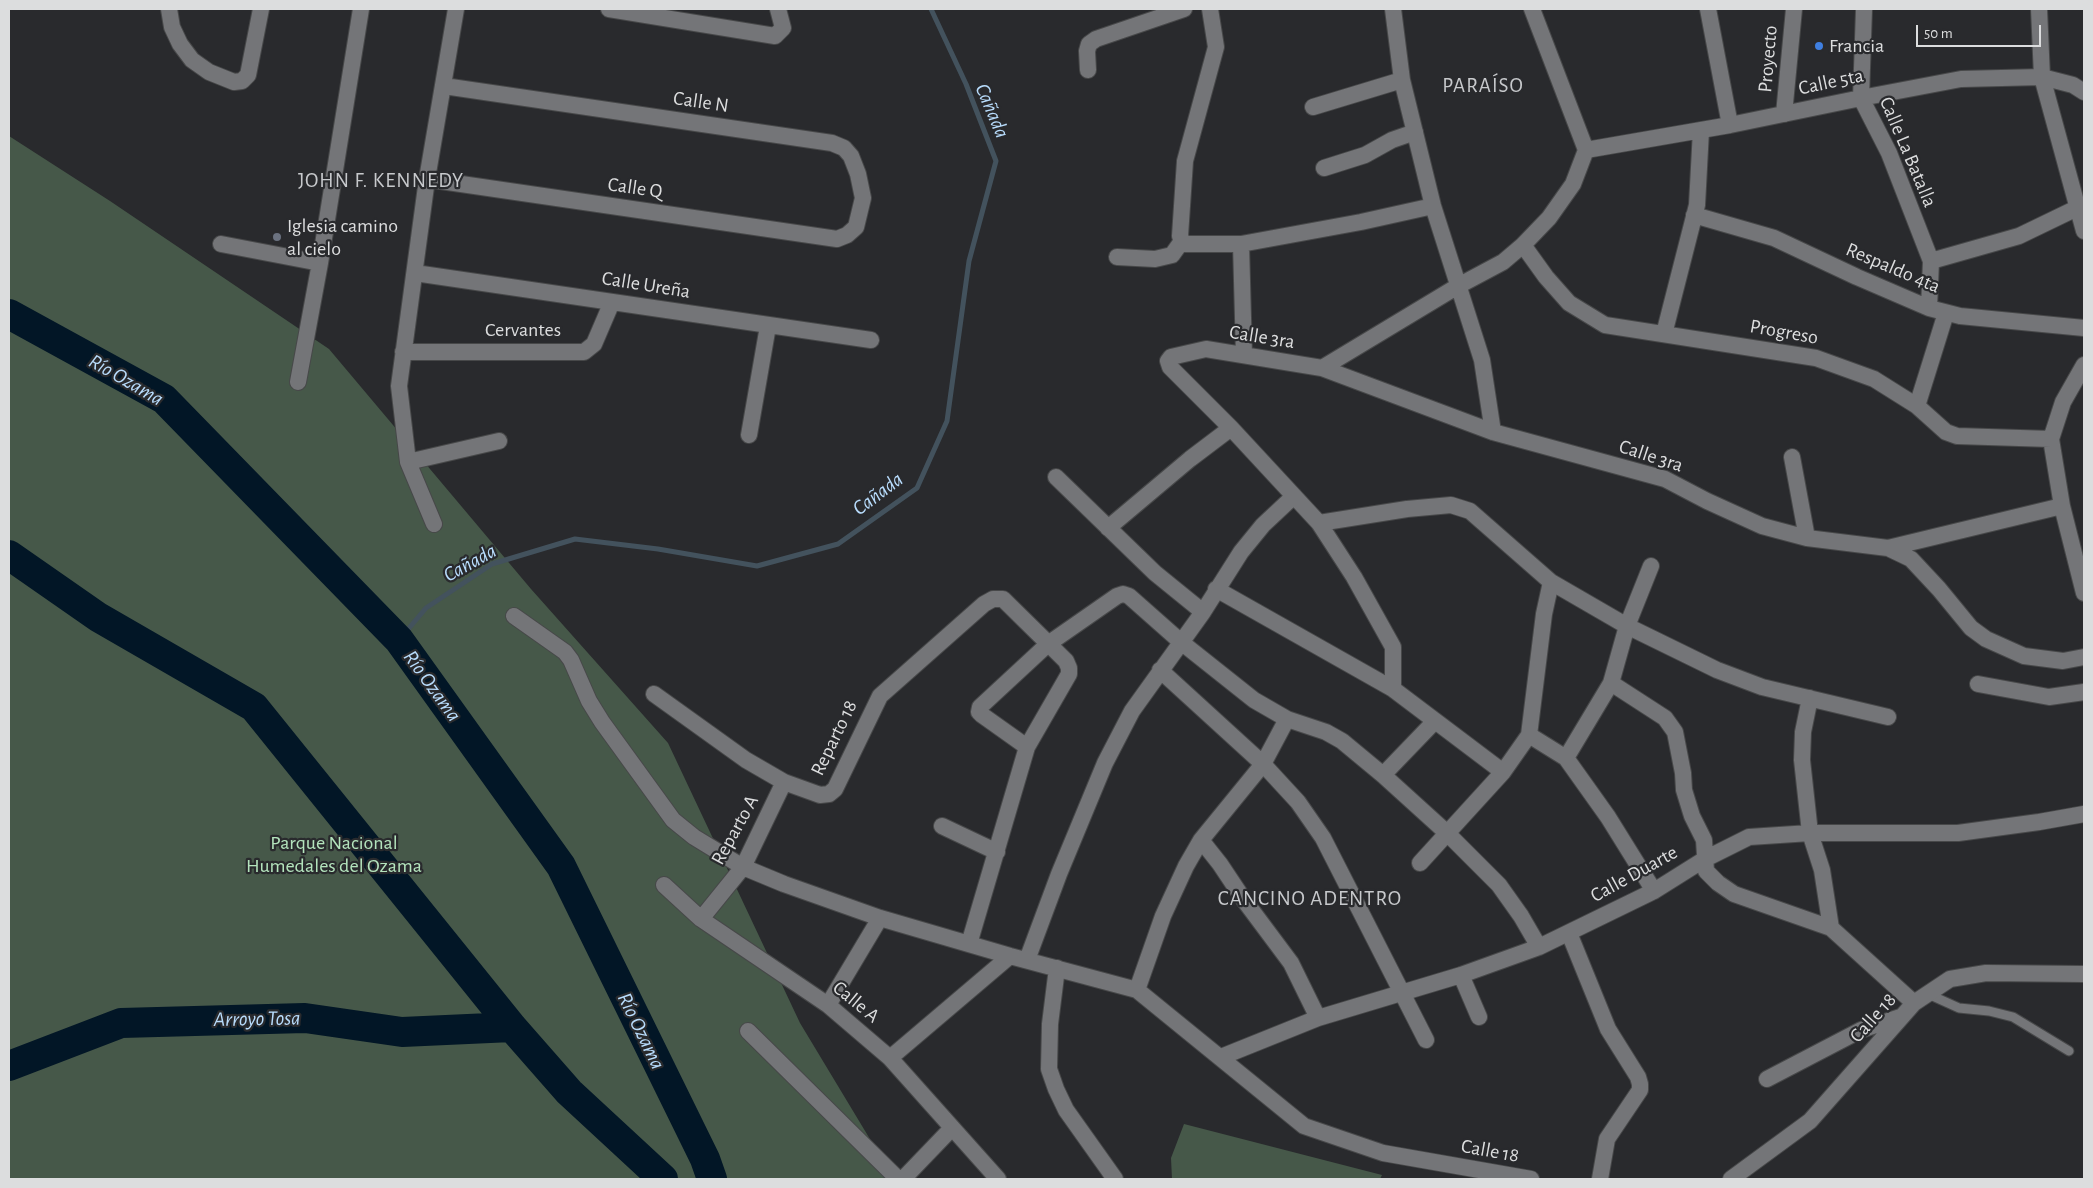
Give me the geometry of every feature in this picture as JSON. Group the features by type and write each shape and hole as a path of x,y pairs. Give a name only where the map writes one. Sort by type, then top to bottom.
{"street":[{"path":"169,9 172,27 180,44 192,60 209,72 234,82 242,81 248,75 261,9"},
{"path":"298,382 320,263 361,9"},
{"path":"434,524 408,462 400,386 427,179 456,9"},
{"path":"609,9 658,13 775,36 783,28 778,9"},
{"path":"1088,70 1087,51 1090,44 1096,39 1184,9"},
{"path":"1210,9 1216,47 1184,161 1180,236 1182,241 1186,244 1241,244 1361,222 1434,206"},
{"path":"1393,9 1402,80 1434,206 1482,360 1492,432"},
{"path":"1322,368 1458,286 1503,262 1523,245 1549,218 1573,184 1586,150 1532,9"},
{"path":"1708,9 1730,125"},
{"name":"Proyecto","path":"1784,114 1794,9"},
{"name":"Calle La Batalla","path":"1864,9 1861,98 1889,153 1930,261 1929,308"},
{"path":"2039,9 2042,77 2084,231"},
{"name":"Calle 5ta","path":"1586,150 1730,125 1961,79 2042,77 2073,86 2084,92"},
{"path":"1313,107 1402,80"},
{"name":"Calle N","path":"444,86 838,145 852,156 863,198 856,227 848,235 837,239"},
{"path":"1664,334 1697,205 1701,130"},
{"path":"1324,168 1365,155 1392,140 1415,132"},
{"name":"Calle Q","path":"427,179 837,239"},
{"path":"1930,261 2019,236 2077,208"},
{"name":"Respaldo 4ta","path":"1694,215 1774,238 1857,277 1929,308 1946,313 2084,328"},
{"path":"1117,257 1155,259 1172,255 1182,241"},
{"path":"221,244 320,263"},
{"path":"1241,244 1244,355"},
{"name":"Progreso","path":"1523,245 1546,277 1569,303 1605,325 1816,358 1874,379 1917,406 1946,432 1957,436 2051,439"},
{"name":"Calle Ureña","path":"415,273 871,340"},
{"name":"Cervantes","path":"403,352 584,352 594,344 612,302"},
{"path":"1917,406 1946,313"},
{"path":"749,435 768,326"},
{"name":"Calle 3ra","path":"1231,428 1170,368 1168,362 1171,356 1206,349 1322,368 1492,432 1665,479 1707,502 1762,526 1808,538 1888,548 1911,559 1939,589 1970,628 1986,639 2024,656 2063,661 2084,657"},
{"path":"2084,366 2062,402 2051,439 2062,506 2084,593"},
{"path":"1108,528 1190,459 1231,428 1319,523 1354,577 1393,646 1393,688"},
{"path":"408,462 499,441"},
{"path":"1792,457 1808,538"},
{"path":"1056,477 1155,573 1203,612"},
{"path":"1027,960 1059,874 1105,763 1132,711 1203,612 1216,589 1263,525 1294,496"},
{"path":"1319,523 1407,509 1451,505 1470,511 1551,582 1628,626 1716,670 1762,687 1888,717"},
{"path":"1888,548 2062,506"},
{"path":"1566,758 1611,683 1628,626 1651,566"},
{"path":"1420,863 1503,772 1529,735 1544,614 1551,582"},
{"path":"1216,589 1393,688 1503,772"},
{"path":"1027,748 982,715 979,712 980,708 1048,644 1117,596 1123,594 1129,596 1181,642 1254,700 1287,719 1326,732 1342,741 1382,775 1447,833 1499,885 1521,916 1539,947"},
{"name":"Reparto 18","path":"654,694 746,760 784,782 820,795 828,794 834,789 880,696 984,604 993,598 1003,600 1048,644"},
{"path":"514,616 565,652 571,660 589,700 602,722 674,820 694,837 743,867 784,884 880,918 1010,956 1137,990 1163,916 1186,866 1201,840 1263,764 1287,719"},
{"path":"969,944 1027,748 1069,674 1066,661 1048,644"},
{"path":"1160,670 1263,764 1298,802 1323,838 1426,1040"},
{"path":"1611,683 1665,718 1675,732 1683,773 1684,790 1692,816 1704,840 1706,871 1718,883 1734,894 1831,928 1914,1003"},
{"path":"1978,684 2049,697 2084,692"},
{"path":"1810,698 1803,732 1802,760 1810,833 1822,870 1831,928"},
{"path":"1382,775 1436,721"},
{"path":"1529,735 1566,758 1608,817 1654,891"},
{"name":"Reparto A","path":"701,919 743,867 784,782"},
{"name":"Calle Duarte","path":"1221,1057 1318,1018 1461,975 1539,947 1654,891 1705,859 1749,836 1810,833 1958,833 2084,814"},
{"path":"942,826 997,852"},
{"path":"1201,840 1291,963 1318,1018"},
{"name":"Calle A","path":"664,885 701,919 828,1005 890,1058 998,1179"},
{"path":"828,1005 880,918"},
{"path":"1569,933 1608,1030 1638,1077 1640,1084 1640,1090 1607,1139 1600,1179"},
{"path":"890,1058 1010,956"},
{"path":"1057,968 1050,1024 1049,1069 1066,1110 1115,1179"},
{"name":"Calle 18","path":"1732,1179 1810,1121 1914,1003 1950,979 1986,973 2084,974"},
{"path":"1461,975 1479,1017"},
{"name":"Calle 18","path":"1137,990 1304,1126 1383,1153 1531,1179"},
{"path":"1767,1079 1861,1030 1902,1016"},
{"path":"748,1031 898,1179"},
{"path":"903,1179 952,1128"}],"lane":[{"path":"1928,994 1959,1008 1990,1011 2013,1017 2069,1051"}],"green space":[{"name":"Parque Nacional Humedales del Ozama","path":"9,136 110,201 329,349 531,589 668,743 800,1023 894,1179 9,1179"},
{"path":"1184,1124 1382,1175 1380,1179 1172,1179 1171,1158"}],"waterway":[{"name":"Cañada","path":"399,640 426,608 492,564 575,539 658,549 757,566 838,544 917,488 947,421 969,261 996,161 966,84 931,9"},
{"name":"Río Ozama","path":"9,314 164,399 399,640 561,866 705,1159 712,1179"},
{"path":"9,555 98,617 254,707 512,1027 569,1092 663,1179"},
{"name":"Arroyo Tosa","path":"9,1066 121,1023 305,1018 402,1032 512,1027"}],"place":[{"name":"Francia","path":"1819,46"},
{"name":"Iglesia camino al cielo","path":"277,237"}],"district":[{"name":"PARAÍSO","path":"1483,86"},
{"name":"JOHN F. KENNEDY","path":"381,181"},
{"name":"CANCINO ADENTRO","path":"1310,899"}]}
